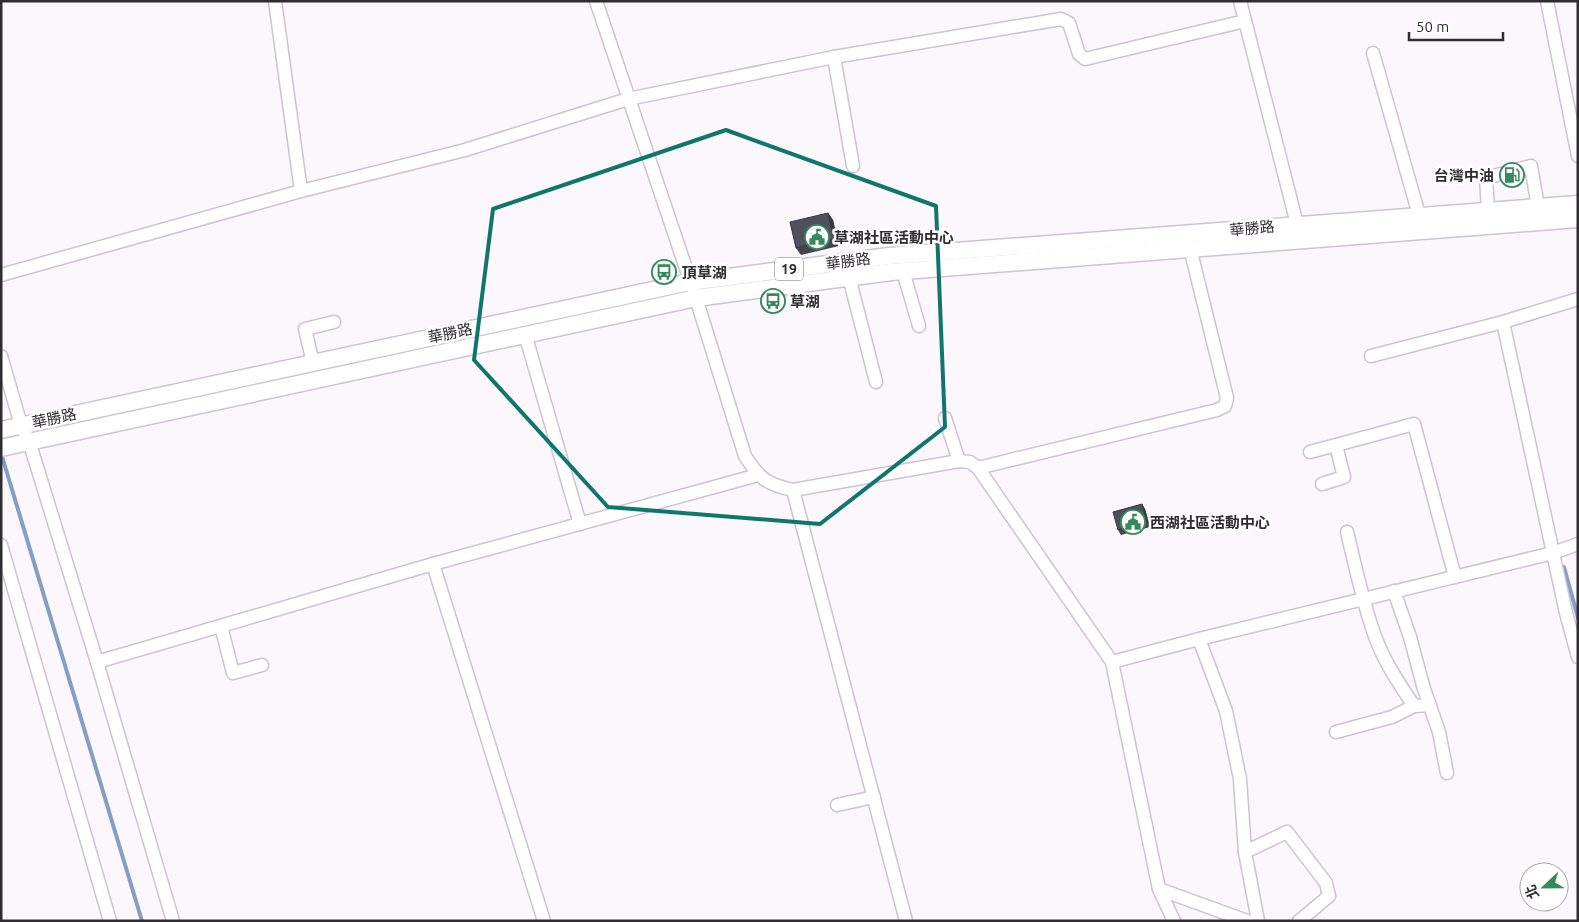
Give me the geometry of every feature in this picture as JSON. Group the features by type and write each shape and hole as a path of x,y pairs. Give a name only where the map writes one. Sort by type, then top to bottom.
{"main road":[{"name":"華勝路","path":"1298,232 1419,215 1578,204"},
{"name":"華勝路","path":"24,442 696,298 849,276 1188,241 1298,232 1578,219"},
{"name":"華勝路","path":"12,428 690,282 889,256 1188,241"},
{"name":"19","path":"1,448 24,442"}],"street":[{"path":"275,1 301,190"},
{"path":"596,1 696,298 745,456 758,475 775,486 794,490 958,461 970,462 978,468 1112,662 1159,889 1174,921"},
{"path":"1240,1 1298,232"},
{"path":"1547,1 1578,156"},
{"path":"1,275 301,190 465,150 628,99 834,56 1061,20 1069,23 1078,54 1084,59 1245,21"},
{"path":"1373,53 1419,215"},
{"path":"834,56 853,166"},
{"path":"1488,210 1486,178 1531,166 1538,207"},
{"path":"978,468 1217,410 1224,406 1227,398 1188,241"},
{"path":"903,271 919,326"},
{"path":"849,276 876,382"},
{"path":"1371,356 1503,322 1578,299"},
{"path":"313,363 305,329 334,322"},
{"path":"1503,322 1566,614 1578,657"},
{"path":"525,334 580,524"},
{"path":"1,356 12,428 24,442 97,662 173,921"},
{"path":"945,418 958,461"},
{"path":"1310,452 1414,424 1455,576"},
{"path":"1322,484 1344,477 1336,445"},
{"path":"97,662 433,564 758,475"},
{"path":"794,490 906,921"},
{"path":"1347,532 1376,640 1398,682 1414,706"},
{"path":"1,544 110,921"},
{"path":"1112,662 1553,553 1578,544"},
{"path":"433,564 544,921"},
{"path":"1394,591 1439,732 1447,773"},
{"path":"221,626 233,673 262,666"},
{"path":"1199,639 1226,711 1240,779 1245,852 1258,921"},
{"path":"1336,732 1392,717 1414,706 1430,706"},
{"path":"837,805 874,796"},
{"path":"1245,852 1287,832 1326,883 1328,896 1299,921"},
{"path":"1159,889 1246,921"}],"highlighted area":[{"path":"726,130 936,206 945,427 820,524 608,507 474,360 493,209"}],"building":[{"name":"草湖社區活動中心","path":"828,213 834,239 796,248 790,222"},
{"name":"西湖社區活動中心","path":"1142,504 1147,522 1118,530 1113,512"}],"waterway":[{"path":"1,453 142,921"},
{"path":"1564,567 1578,618"}],"place":[{"name":"台灣中油","path":"1512,175"},
{"name":"草湖社區活動中心","path":"817,237"},
{"name":"頂草湖","path":"664,272"},
{"name":"草湖","path":"773,301"},
{"name":"西湖社區活動中心","path":"1133,522"}]}
